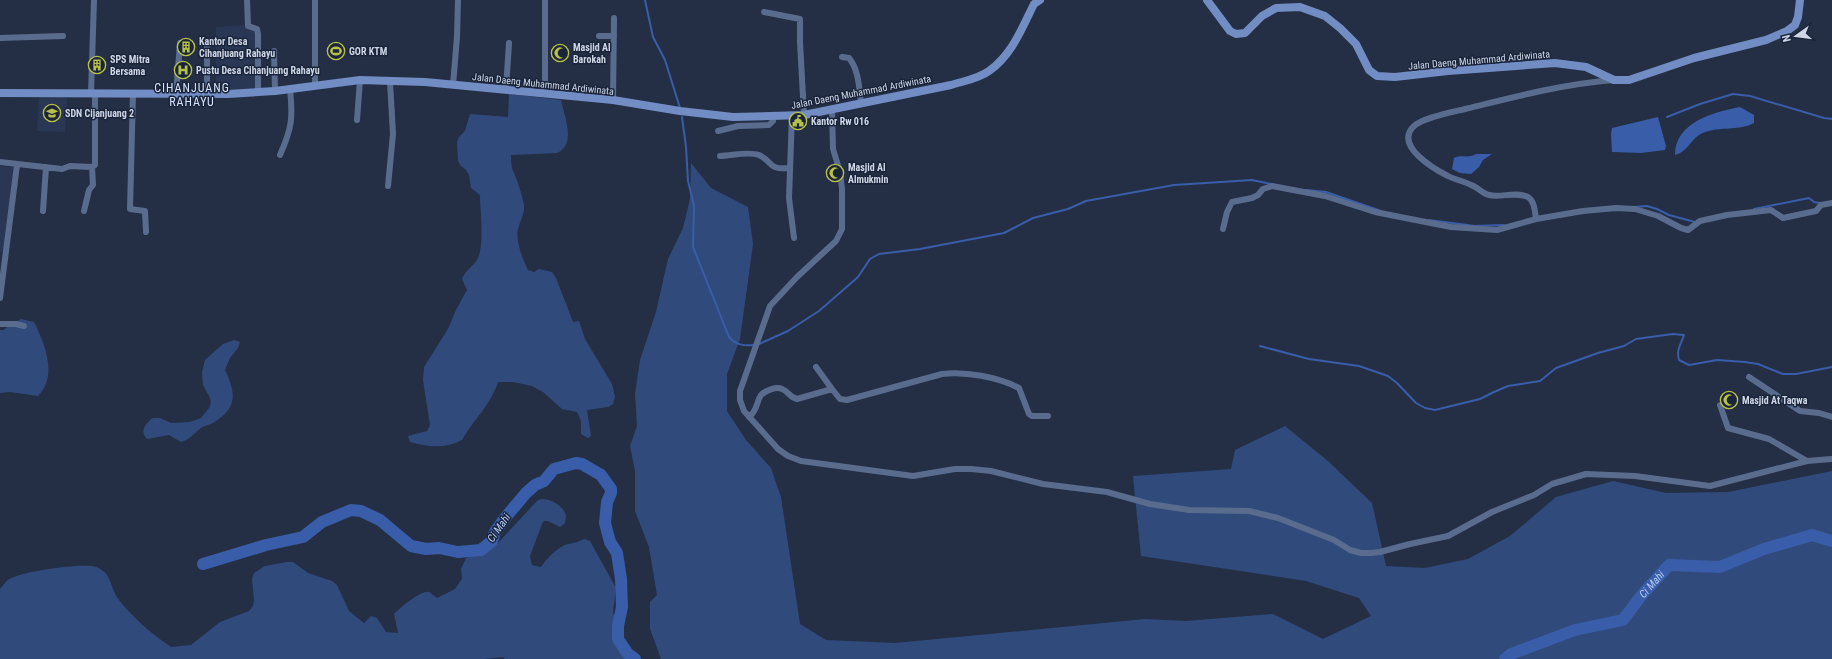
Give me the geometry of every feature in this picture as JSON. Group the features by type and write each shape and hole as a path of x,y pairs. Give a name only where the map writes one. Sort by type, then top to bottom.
{"main road":[{"name":"Jalan Daeng Muhammad Ardiwinata","path":"0,93 207,94 258,92 360,80 425,82 612,100 680,111 733,117 773,117 832,110 861,104 951,85 989,72 1009,52 1034,4 1040,0"},
{"name":"Jalan Daeng Muhammad Ardiwinata","path":"1207,0 1230,31 1236,34 1245,33 1262,16 1276,8 1300,7 1325,16 1356,44 1369,70 1377,76 1395,77 1448,71 1555,63 1586,67 1614,80"},
{"path":"1614,80 1628,80 1694,58 1766,40 1788,31 1795,26 1798,17 1800,0"}],"street":[{"path":"84,211 89,190 93,185 92,167 95,165 93,94 94,0"},
{"path":"247,0 248,26 257,29 258,34 258,92"},
{"path":"315,85 316,0"},
{"path":"453,85 458,0"},
{"path":"545,0 545,93"},
{"path":"764,12 800,19 804,114"},
{"path":"612,100 614,18"},
{"path":"0,38 63,36"},
{"path":"599,36 614,36"},
{"path":"176,94 180,43"},
{"path":"506,89 509,44"},
{"path":"207,46 207,94"},
{"path":"274,51 275,90"},
{"path":"842,57 849,58 853,63 856,71 861,104"},
{"path":"356,120 360,80"},
{"path":"1536,219 1532,201 1529,198 1508,194 1491,196 1471,184 1448,176 1421,158 1412,151 1409,142 1409,133 1414,126 1434,117 1552,88 1614,80"},
{"path":"388,186 393,134 390,82"},
{"path":"280,155 292,126 290,89"},
{"path":"133,93 130,209 145,210 146,232"},
{"path":"832,110 833,149 840,172 842,189 842,229 836,241 777,297 767,313 753,358 740,391 742,406 749,417 778,449 788,456 801,461 913,476 955,469 991,471 1043,484 1107,492 1150,504 1189,510 1249,511 1278,518 1334,540 1350,550 1361,553 1380,552 1448,536 1492,512 1534,496 1552,484 1586,474 1635,476 1710,486 1807,461 1832,459"},
{"path":"792,115 789,198 794,238"},
{"path":"718,131 738,126 769,125 773,121 773,117"},
{"path":"720,156 752,154 763,158 773,168 789,168"},
{"path":"0,162 62,169 70,166 92,167"},
{"path":"0,298 17,165"},
{"path":"42,210 46,167"},
{"path":"1223,229 1227,212 1232,202 1252,198 1258,195 1263,189 1272,186 1325,196 1374,212 1451,227 1497,230 1536,219 1583,211 1635,209 1658,216 1688,230 1700,221 1727,215 1771,210 1783,218 1816,211 1821,205 1832,203"},
{"path":"0,324 16,324 24,326"},
{"path":"816,367 840,399 847,400 942,374 970,374 1012,384 1019,388 1029,414 1032,416 1048,416"},
{"path":"1749,377 1800,411 1819,413 1832,417"},
{"path":"749,417 755,412 761,396 775,388 782,388 791,398 797,399 832,390"},
{"path":"1720,406 1728,428 1769,439 1807,461"}],"shaded area":[{"path":"246,25 256,29 257,90 216,91 216,27"},
{"path":"509,94 561,100 568,129 568,136 563,149 557,153 511,155 512,169 520,189 524,205 517,234 522,256 528,270 534,272 539,269 552,272 556,278 573,322 579,321 585,339 612,384 615,397 613,404 608,407 587,410 591,436 588,438 581,434 581,421 577,412 562,409 543,392 532,386 513,382 498,382 491,398 462,440 443,446 423,445 410,442 408,436 427,431 430,425 423,380 424,367 448,329 467,290 462,279 477,260 481,246 482,228 480,195 471,188 469,175 458,161 457,142 459,137 465,131 470,114 508,117"},
{"name":"SDN Cijanjuang 2","path":"39,96 67,96 65,132 37,131"},
{"path":"1740,107 1754,115 1754,123 1748,126 1705,132 1696,137 1683,151 1675,155 1677,144 1682,134 1698,120 1719,112"},
{"path":"1658,117 1666,146 1665,150 1641,153 1612,152 1612,128"},
{"path":"1476,154 1492,154 1483,160 1479,167 1471,174 1460,173 1452,169 1454,158"},
{"path":"691,163 711,188 748,207 753,244 740,339 727,374 727,411 746,440 771,468 781,497 800,624 826,640 895,643 1145,619 1186,621 1273,614 1323,639 1371,616 1359,598 1306,581 1141,556 1133,476 1231,469 1235,450 1285,426 1329,462 1372,503 1386,566 1425,568 1468,559 1510,536 1556,497 1613,481 1666,493 1728,492 1832,471 1832,659 661,659 650,629 650,602 657,595 649,547 635,511 635,471 630,446 637,426 635,394 640,360 656,312 668,259 683,228 690,199"},
{"path":"0,166 14,167 3,252 0,252"},
{"path":"21,319 34,322 42,340 48,360 47,379 44,388 38,396 10,392 0,393 0,330 3,330"},
{"path":"234,340 240,342 238,348 230,358 225,370 233,393 231,406 227,412 213,423 202,427 190,438 184,441 181,442 169,435 147,439 144,433 144,427 153,418 160,418 171,423 190,422 201,418 209,408 211,402 203,385 202,372 205,360 223,344"},
{"path":"538,500 549,500 560,506 566,515 565,523 560,527 548,521 544,521 530,556 532,565 541,567 552,554 565,545 584,539 590,541 616,588 613,612 629,659 505,659 503,657 484,659 0,659 0,589 8,580 14,577 36,571 74,566 93,566 106,573 117,597 124,607 157,637 171,647 191,645 220,622 249,611 253,606 254,600 252,579 254,573 265,566 287,562 293,562 308,573 332,581 337,585 349,611 364,623 371,616 377,618 386,632 398,633 394,614 397,611 411,600 425,592 429,592 437,598 455,589 462,579 461,569 466,558 494,547"}],"waterway":[{"path":"645,0 653,37 665,60 680,108"},
{"path":"1667,117 1700,104 1733,94 1750,96 1832,119"},
{"path":"682,117 688,181 694,206 693,247 729,337 734,342 740,344 754,345"},
{"path":"759,344 788,331 819,311 858,277 870,259 879,254 920,249 1004,233 1033,218 1068,209 1086,201 1174,185 1252,180 1271,184"},
{"path":"1307,190 1326,192 1381,211"},
{"path":"1754,209 1809,198 1814,202 1820,203"},
{"path":"1634,207 1647,206 1669,215 1695,222"},
{"path":"1429,220 1475,226 1504,225"},
{"path":"1260,346 1309,359 1359,366 1388,376 1397,383 1416,403 1425,408 1435,410 1480,399 1508,386 1540,381 1556,368 1598,353 1624,346 1636,339 1673,334 1684,335 1679,347 1678,356 1679,360 1689,365 1717,360 1745,362 1758,364 1783,374 1796,374 1832,367"},
{"name":"Ci Mahi","path":"203,564 266,545 303,537 322,522 351,510 361,511 380,520 411,546 426,549 439,548 458,552 481,550 492,541 495,532 505,518 526,493 535,485 544,481 554,469 576,463 582,464 601,475 611,489 607,502 605,523 610,542 617,553 621,579 622,607 618,626 618,639 628,654 635,659"},
{"name":"Ci Mahi","path":"1505,659 1511,654 1575,630 1623,620 1641,596 1669,565 1720,567 1764,549 1812,535 1832,541"}],"place":[{"name":"Kantor Desa Cihanjuang Rahayu","path":"186,47"},
{"name":"GOR KTM","path":"336,51"},
{"name":"Masjid Al Barokah","path":"560,53"},
{"name":"SPS Mitra Bersama","path":"97,65"},
{"name":"Pustu Desa Cihanjuang Rahayu","path":"183,70"},
{"name":"SDN Cijanjuang 2","path":"52,113"},
{"name":"Kantor Rw 016","path":"798,121"},
{"name":"Masjid Al Almukmin","path":"835,173"},
{"name":"Masjid At Taqwa","path":"1729,400"}],"district":[{"name":"CIHANJUANG RAHAYU","path":"192,95"}]}
